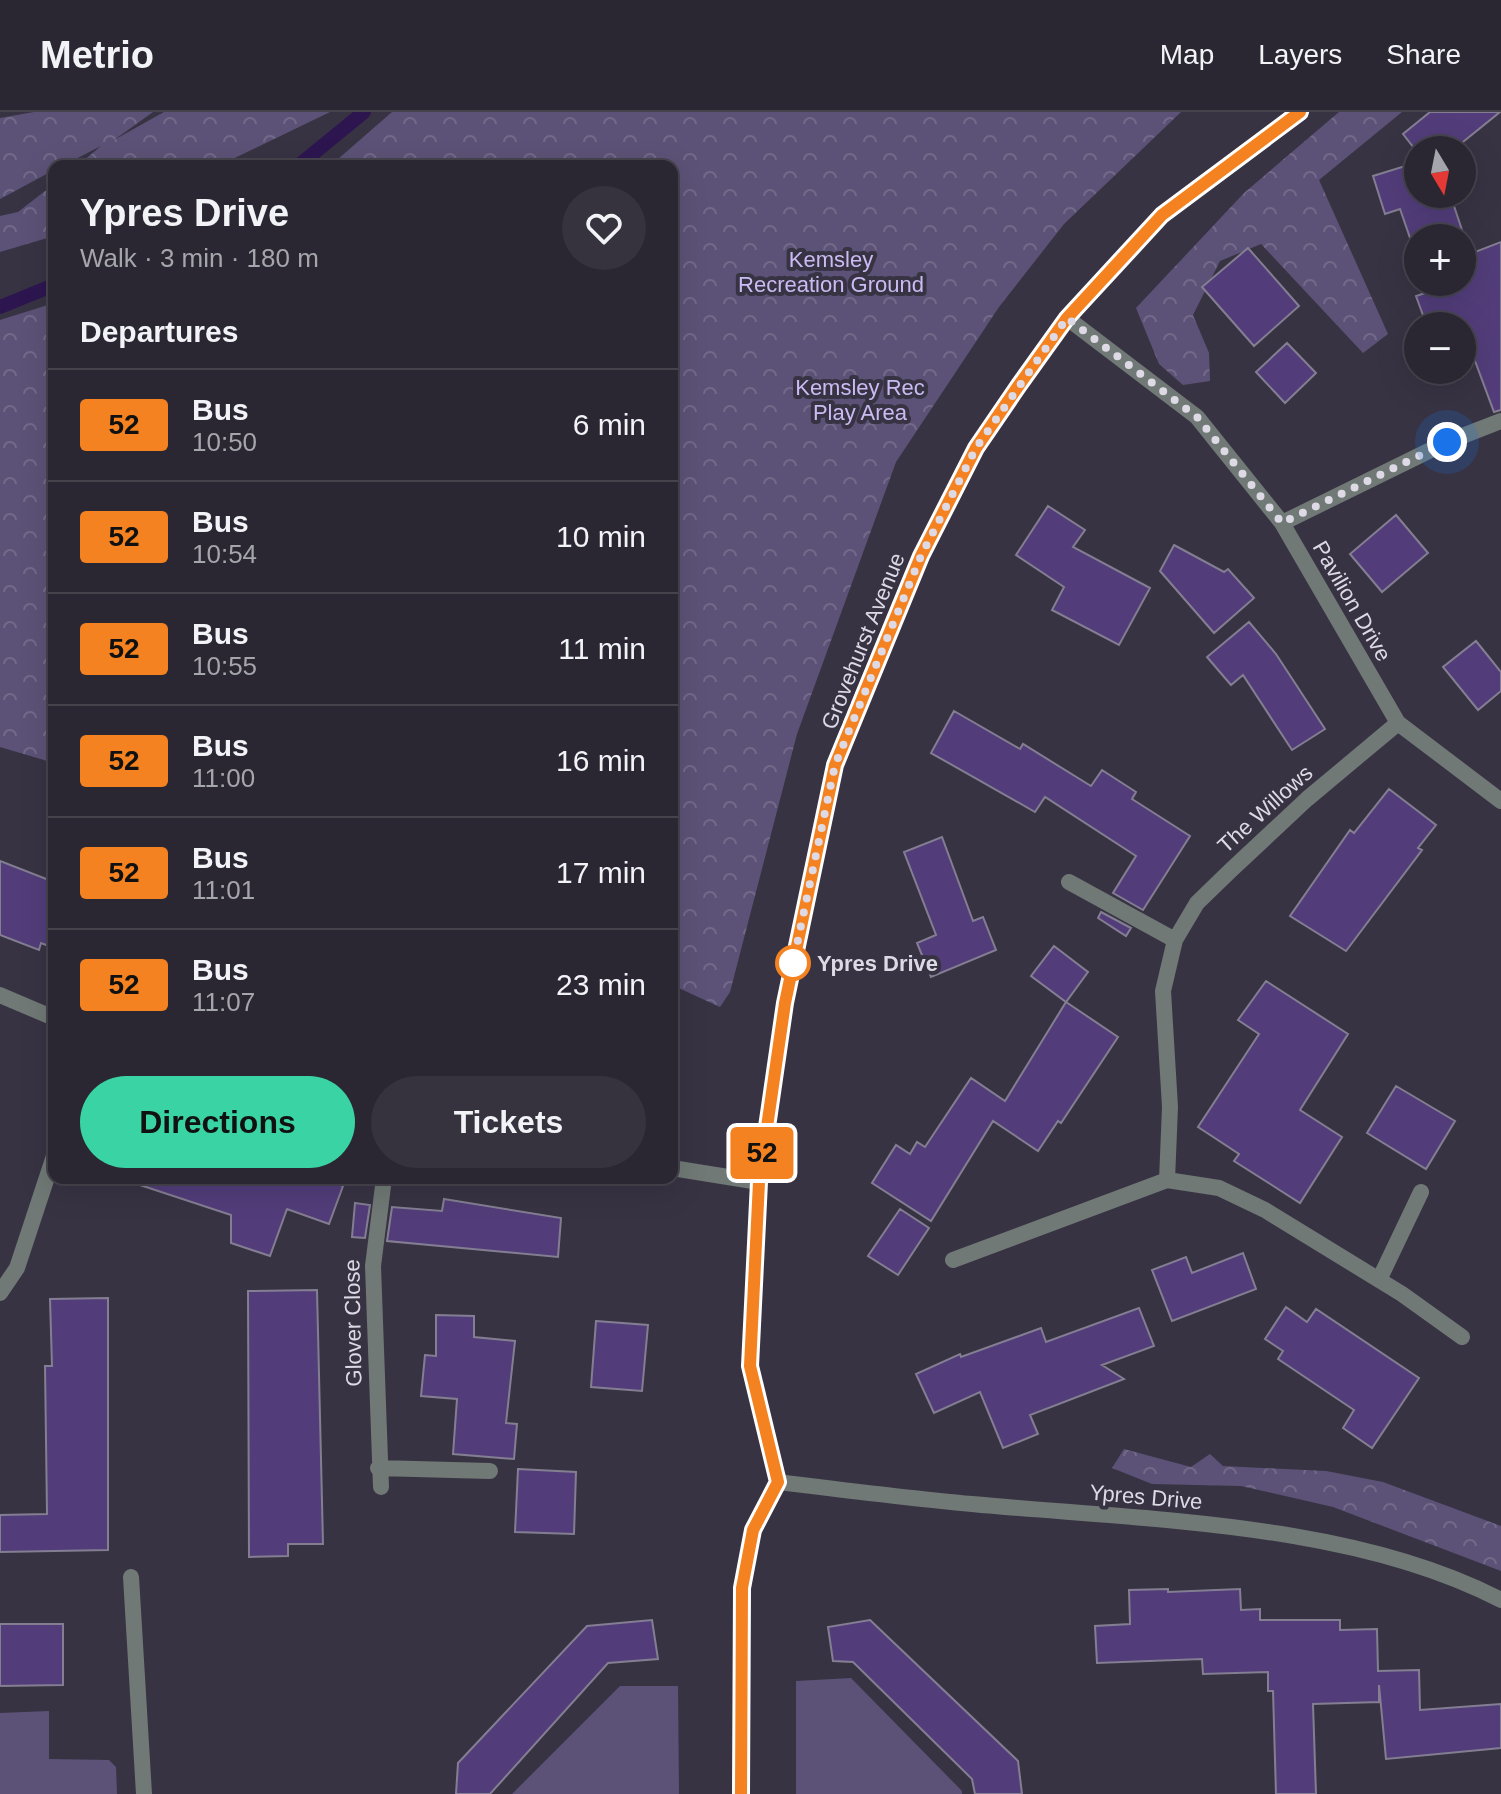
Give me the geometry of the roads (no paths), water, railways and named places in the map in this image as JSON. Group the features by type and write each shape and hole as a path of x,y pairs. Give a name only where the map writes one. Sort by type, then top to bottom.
{"street":[{"name":"Grovehurst Avenue","path":"778,1482 750,1366 759,1182 785,1003 835,765 921,556 976,448 1067,318 1162,215 1300,112"},
{"name":"Pavilion Drive","path":"1067,318 1197,417 1282,523 1398,723 1501,801"},
{"path":"1282,523 1447,442 1501,421"},
{"name":"The Willows","path":"1167,1180 1170,1107 1163,991 1175,940 1197,903 1307,799 1398,723"},
{"path":"1069,882 1175,940"},
{"path":"0,995 48,1015"},
{"path":"678,1169 759,1182"},
{"path":"0,1293 17,1268 48,1174"},
{"path":"953,1260 1167,1180 1219,1188 1265,1210 1379,1280 1462,1337"},
{"name":"Glover Close","path":"381,1487 373,1266 383,1184"},
{"path":"1379,1280 1421,1192"},
{"path":"378,1468 490,1471"},
{"path":"741,1794 742,1588 753,1530 778,1482"},
{"name":"Ypres Drive","path":"778,1482 971,1504 1253,1529 1387,1557 1480,1589 1501,1600"},
{"path":"131,1577 144,1794"}],"waterway":[{"path":"305,160 364,112"},
{"path":"0,307 48,287"}],"place":[{"name":"Ypres Drive","path":"793,963"}],"park label":[{"name":"Kemsley Recreation Ground","path":"831,272"},
{"name":"Kemsley Rec Play Area","path":"860,400"}]}
